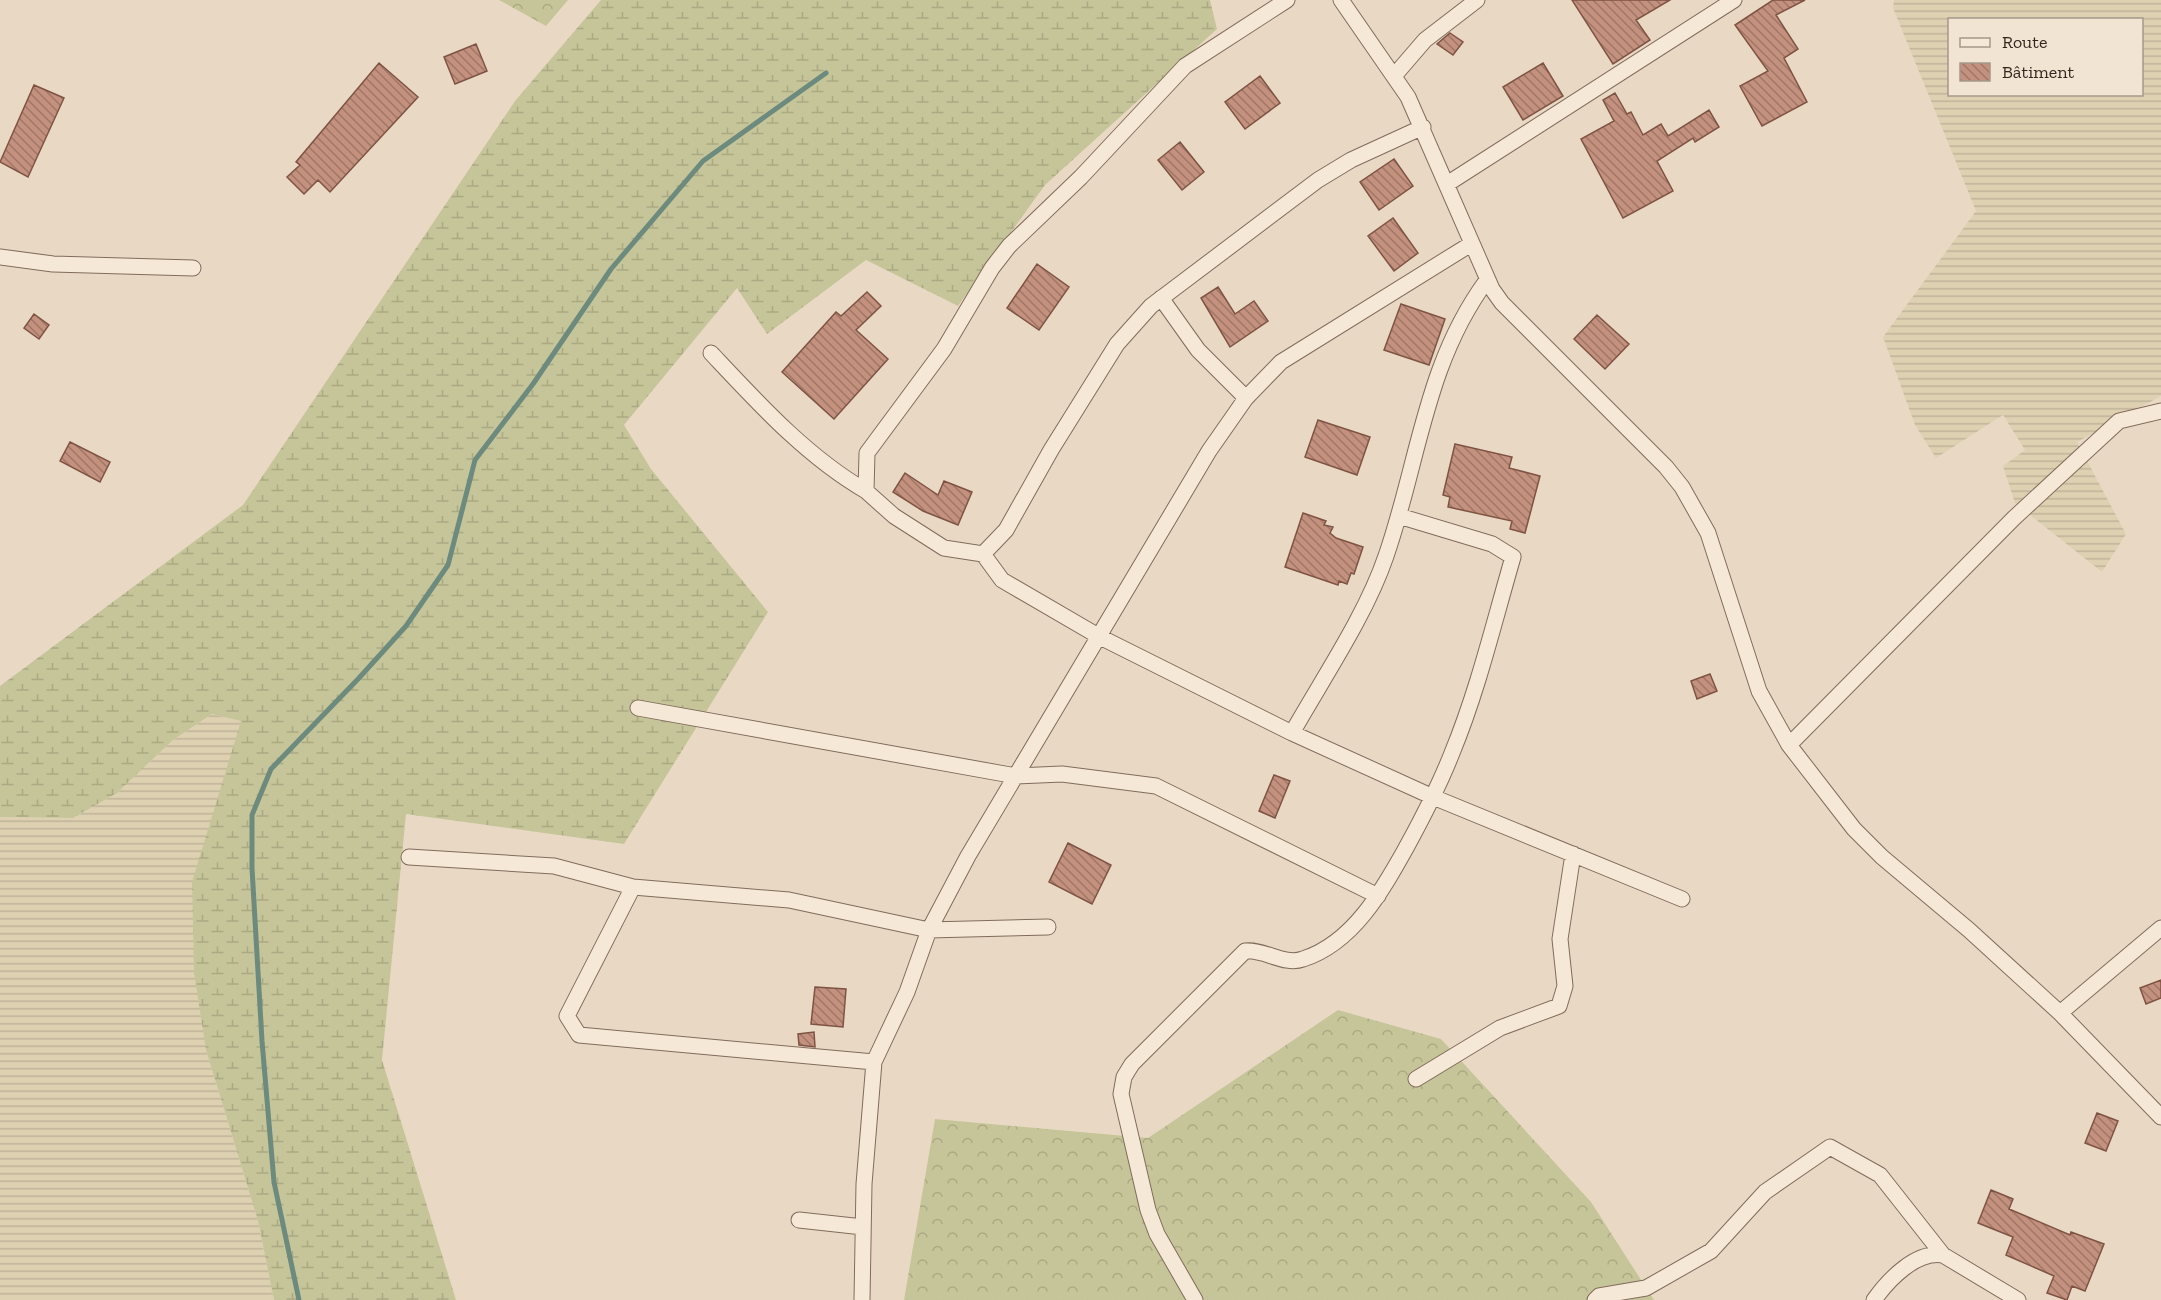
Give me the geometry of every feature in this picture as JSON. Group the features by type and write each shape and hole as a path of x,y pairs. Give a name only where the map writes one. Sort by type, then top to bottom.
{"street":[{"path":"866,491 867,453 944,349 992,268 1009,246 1081,177 1185,66 1287,0"},
{"path":"1341,0 1394,76 1423,127 1486,280 1502,303 1666,467 1682,487 1717,553 1759,691 1789,745 1854,829 1882,857 1969,930 2060,1013 2161,1117"},
{"path":"1394,76 1425,39 1477,0"},
{"path":"1447,184 1734,0"},
{"path":"983,554 1006,530 1051,450 1117,344 1132,325 1161,298 1318,180 1351,160 1423,127"},
{"path":"862,1300 862,1227 873,1062 907,992 929,930 968,856 1209,451 1246,398 1281,362 1471,244"},
{"path":"0,257 53,264 194,268"},
{"path":"1292,733 1370,595 1386,558 1433,387 1453,332 1486,280"},
{"path":"1161,298 1198,350 1246,398"},
{"path":"711,354 750,394 834,472 866,491 894,516 944,548 983,554 1002,580 1100,637 1292,733 1433,796 1682,899"},
{"path":"1789,745 2014,518 2119,421 2161,411"},
{"path":"1195,1300 1157,1234 1148,1210 1120,1094 1124,1077 1132,1064 1245,951 1257,950 1293,960 1318,953 1347,931 1378,896 1433,796 1471,702 1513,556 1492,544 1399,516"},
{"path":"638,708 1016,776 1062,774 1156,786 1378,896"},
{"path":"1416,1079 1500,1028 1559,1006 1565,986 1560,939 1573,854"},
{"path":"409,857 554,866 633,887 789,900 929,930 1048,927"},
{"path":"633,887 567,1016 579,1035 873,1062"},
{"path":"2060,1013 2161,928"},
{"path":"1595,1300 1599,1296 1646,1288 1711,1251 1765,1192 1830,1147 1880,1174 1943,1255 2018,1300"},
{"path":"799,1221 862,1227"},
{"path":"1874,1300 1890,1281 1923,1256 1943,1255"}],"shaded area":[{"path":"1894,0 2161,0 2161,396 2077,442 2126,534 2102,572 2015,503 2003,466 2025,450 2003,415 1936,458 1915,425 1883,337 1976,211 1893,8"},
{"path":"212,714 242,721 215,808 206,1050 258,1221 274,1300 0,1300 0,817 73,818 117,793 173,740"}],"green space":[{"path":"499,0 568,0 546,26"},
{"path":"601,0 1210,0 1217,29 1045,185 958,306 866,260 767,334 737,288 624,425 651,469 768,612 624,844 406,814 382,1060 456,1300 274,1300 258,1221 206,1050 194,973 192,882 241,721 212,714 173,740 117,793 73,818 0,817 0,686 243,505 515,101"},
{"path":"1338,1010 1441,1039 1591,1202 1654,1300 904,1300 935,1119 1148,1138"}],"building":[{"path":"1572,0 1670,0 1636,20 1650,40 1613,64"},
{"path":"1773,0 1805,0 1776,15 1798,49 1784,58 1807,102 1762,126 1740,86 1768,71 1735,25"},
{"path":"1450,33 1463,42 1453,55 1437,44"},
{"path":"476,44 487,71 455,84 444,57"},
{"path":"379,63 418,97 330,192 318,180 304,194 287,177 300,165 296,162"},
{"path":"1543,63 1563,96 1523,120 1503,87"},
{"path":"1260,76 1280,103 1245,129 1225,102"},
{"path":"34,85 64,98 28,177 0,162"},
{"path":"1615,93 1627,114 1631,112 1643,135 1661,124 1668,136 1709,110 1719,127 1695,142 1693,138 1657,161 1673,191 1623,218 1581,139 1614,121 1603,100"},
{"path":"1180,142 1204,172 1182,190 1158,160"},
{"path":"1394,159 1413,186 1379,210 1360,182"},
{"path":"1393,218 1418,253 1394,271 1368,236"},
{"path":"1037,264 1069,287 1039,330 1007,308"},
{"path":"1218,287 1235,314 1254,301 1268,321 1230,347 1201,298"},
{"path":"867,292 881,306 856,330 888,359 834,419 782,372 836,312 841,316"},
{"path":"1401,304 1445,319 1429,365 1384,350"},
{"path":"34,314 49,325 39,339 24,328"},
{"path":"1597,315 1629,344 1605,369 1574,339"},
{"path":"1318,420 1370,437 1357,475 1305,457"},
{"path":"70,442 110,462 100,482 60,461"},
{"path":"1455,444 1512,457 1509,468 1540,476 1525,533 1510,529 1512,521 1448,507 1450,497 1443,495"},
{"path":"905,473 938,495 944,481 972,492 958,525 923,511 893,492"},
{"path":"1303,513 1326,521 1324,525 1333,527 1330,533 1336,538 1363,547 1354,574 1351,573 1347,584 1339,581 1338,585 1285,567"},
{"path":"1710,674 1717,691 1697,699 1691,681"},
{"path":"1274,775 1290,781 1275,818 1259,811"},
{"path":"1068,843 1111,865 1092,904 1049,882"},
{"path":"2161,980 2161,998 2146,1004 2140,988"},
{"path":"815,987 846,989 843,1027 811,1024"},
{"path":"814,1032 815,1047 799,1045 798,1034"},
{"path":"2097,1113 2118,1121 2106,1151 2085,1143"},
{"path":"1991,1190 2013,1199 2009,1209 2070,1235 2071,1232 2104,1244 2085,1291 2072,1286 2067,1300 2047,1293 2054,1276 2006,1255 2013,1237 1978,1223"}],"waterway":[{"path":"299,1300 274,1182 262,1041 252,868 252,815 271,769 406,626 448,565 475,460 533,384 611,269 703,161 826,73"}]}
